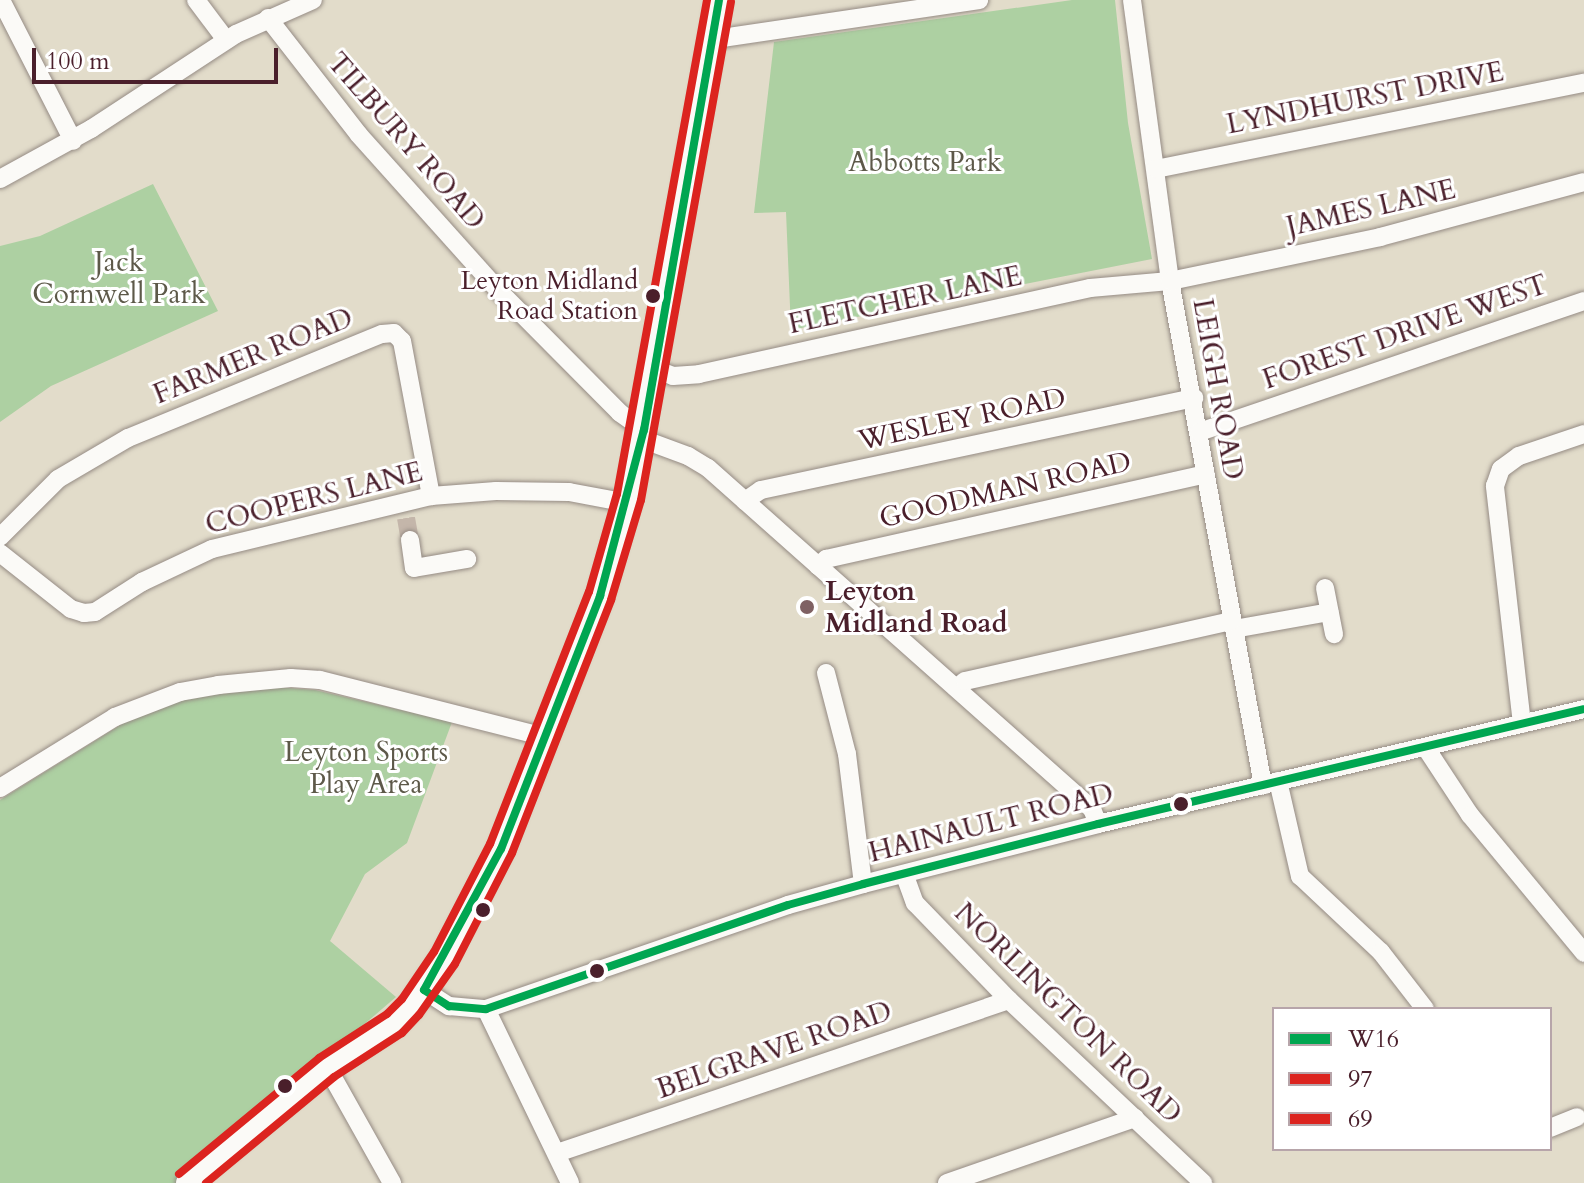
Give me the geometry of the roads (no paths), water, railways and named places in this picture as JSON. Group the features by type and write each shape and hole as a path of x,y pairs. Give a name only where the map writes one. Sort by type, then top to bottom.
{"main road":[{"path":"187,1183 327,1067 395,1023 424,990 501,849 600,596 627,503 655,369 719,0"}],"street":[{"path":"1,0 73,141"},
{"path":"196,0 226,40"},
{"path":"0,179 73,141 226,40 268,18 313,0"},
{"path":"711,35 722,38 979,0"},
{"name":"LEIGH ROAD","path":"1132,0 1170,281 1194,398 1233,625 1270,783 1300,876 1381,952 1423,1007"},
{"name":"TILBURY ROAD","path":"268,18 359,135 498,290 610,404 643,434 698,461 745,501 1092,809 1098,824"},
{"name":"LYNDHURST DRIVE","path":"1156,169 1584,83"},
{"name":"JAMES LANE","path":"1170,281 1380,237 1584,182"},
{"name":"FLETCHER LANE","path":"655,369 673,376 699,374 1090,288 1170,281"},
{"name":"FOREST DRIVE WEST","path":"1199,432 1584,301"},
{"name":"FARMER ROAD","path":"0,537 58,479 128,438 382,334 394,333 402,341 431,496"},
{"name":"WESLEY ROAD","path":"745,501 761,490 1194,398"},
{"path":"1522,724 1495,486 1501,469 1519,456 1584,434"},
{"name":"GOODMAN ROAD","path":"818,566 826,559 1206,474"},
{"name":"COOPERS LANE","path":"0,553 71,609 95,612 142,582 212,549 405,510 431,496 496,491 569,492 627,503"},
{"path":"410,540 414,568 467,559"},
{"path":"1325,588 1334,634"},
{"path":"956,688 965,681 1233,625 1329,612"},
{"path":"826,673 847,754 863,884"},
{"path":"0,788 115,717 180,692 233,684 320,680 546,737"},
{"name":"HAINAULT ROAD","path":"424,990 449,1006 486,1009 788,905 863,884 905,876 1098,824 1584,709"},
{"path":"1426,748 1470,815 1584,953"},
{"name":"NORLINGTON ROAD","path":"905,876 915,903 1009,1000 1203,1183"},
{"name":"BELGRAVE ROAD","path":"557,1153 1009,1000"},
{"path":"486,1009 570,1183"},
{"path":"327,1067 392,1183"},
{"path":"1552,1127 1577,1117"},
{"path":"947,1183 1135,1118"}],"tunnel":[{"path":"406,518 410,540"}],"place":[{"name":"Leyton Midland Road Station","path":"653,296"},
{"name":"Leyton Midland Road","path":"807,607"}],"park label":[{"name":"Abbotts Park","path":"925,162"},
{"name":"Jack Cornwell Park","path":"119,278"},
{"name":"Leyton Sports Play Area","path":"366,768"}]}
